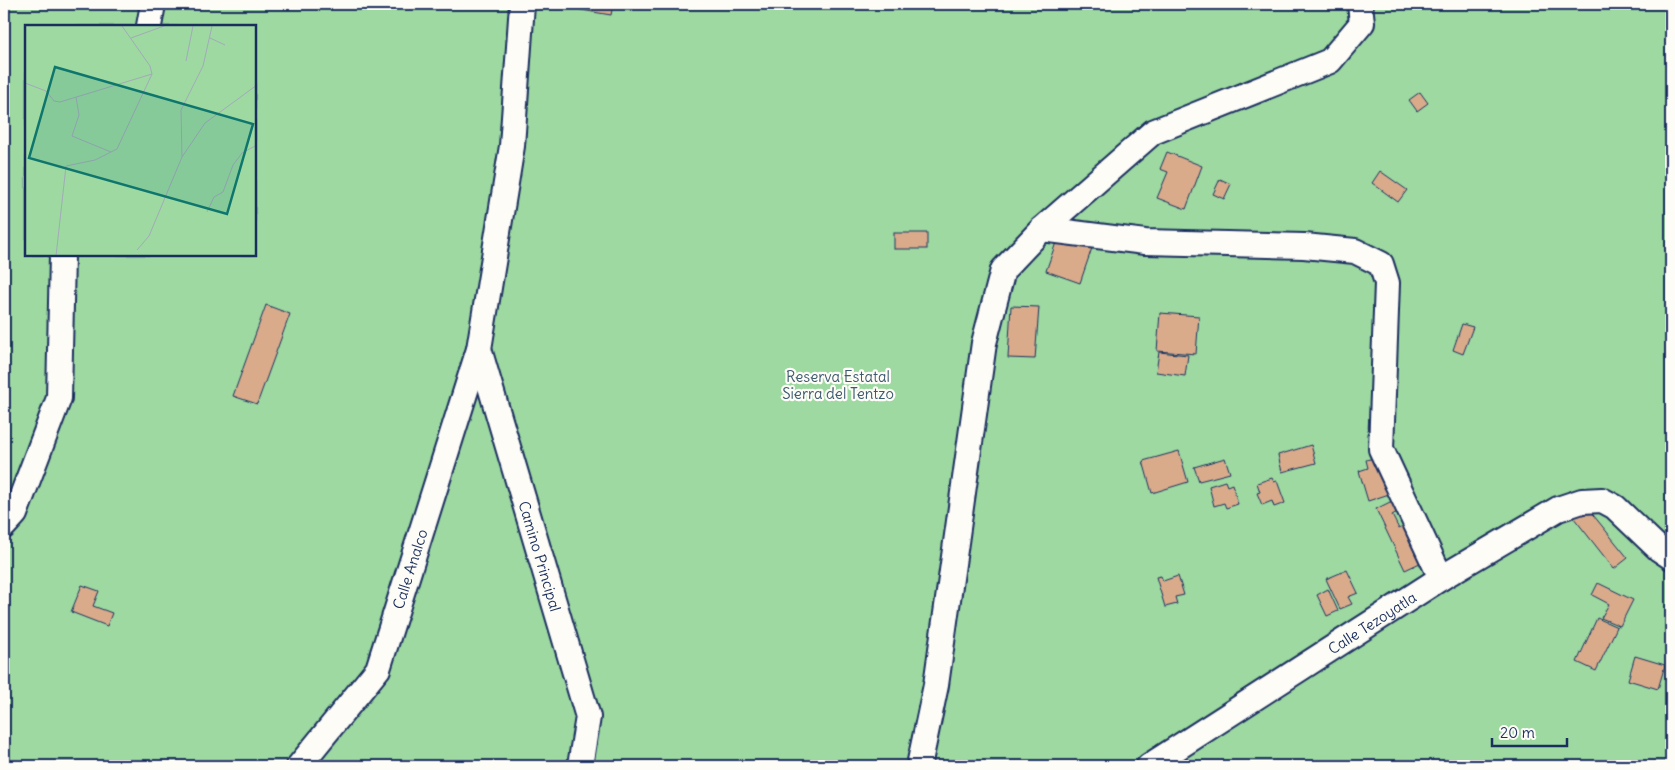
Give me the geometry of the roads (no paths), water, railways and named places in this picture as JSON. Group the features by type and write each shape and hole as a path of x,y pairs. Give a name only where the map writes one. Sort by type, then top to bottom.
{"street":[{"path":"149,25 153,4"},
{"name":"Calle Analco","path":"299,766 378,669 479,349 512,146 522,4"},
{"path":"919,766 936,685 984,343 1003,270 1042,229 1153,132 1330,60 1362,23 1360,4"},
{"path":"1042,229 1145,242 1304,246 1355,251 1381,264 1387,283 1381,449 1441,578"},
{"path":"4,526 14,514 59,398 62,256"},
{"name":"Camino Principal","path":"479,349 588,717 580,766"},
{"name":"Calle Tezoyatla","path":"1149,766 1441,578 1558,509 1582,501 1602,500 1616,507 1659,549 1671,557"}],"park label":[{"name":"Reserva Estatal Sierra del Tentzo","path":"838,384"}]}
